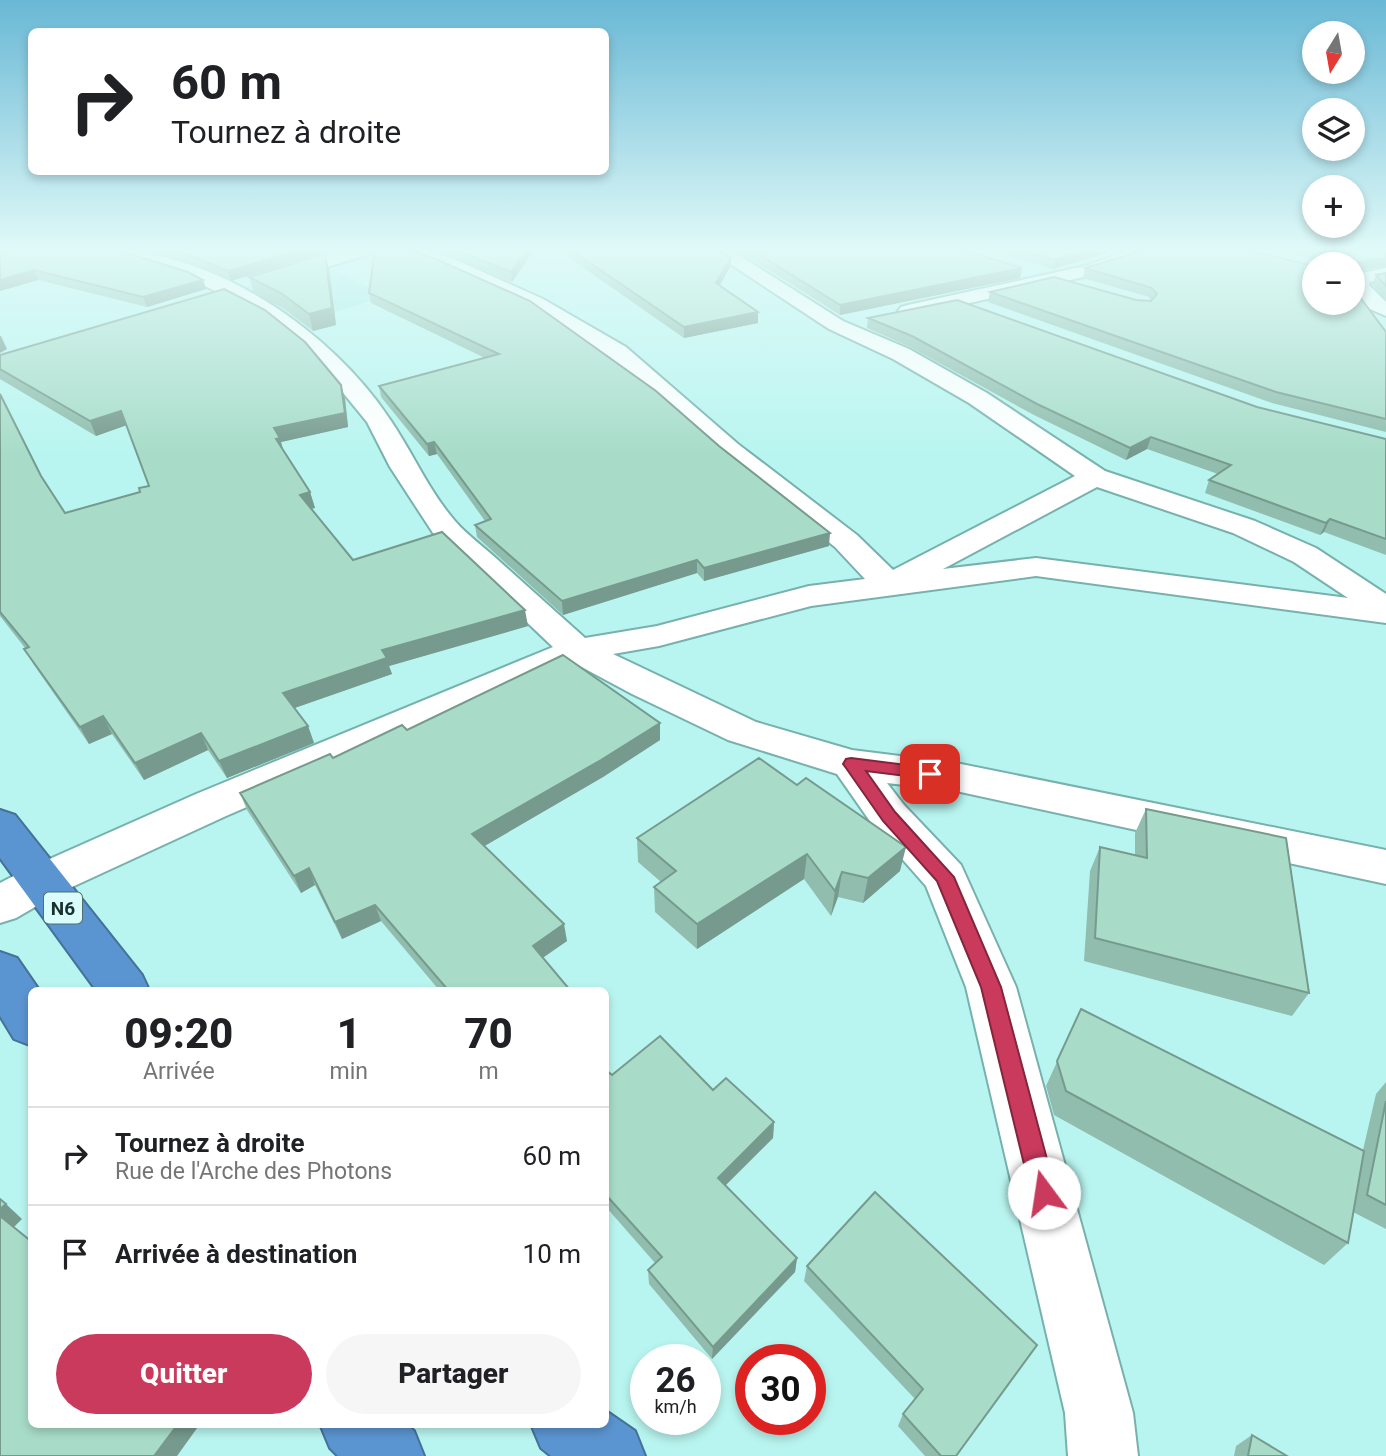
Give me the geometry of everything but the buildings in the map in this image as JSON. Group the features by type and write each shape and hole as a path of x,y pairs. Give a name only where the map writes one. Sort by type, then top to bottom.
{"highway":[{"name":"N6","path":"0,826 122,987"},
{"path":"0,973 28,1017"},
{"path":"571,1428 610,1456"}],"street":[{"path":"279,318 321,351 378,421 404,467 444,527 577,650 645,686 742,731 851,764 956,777 1386,867"},
{"path":"561,318 618,352 729,450 846,541 889,585"},
{"path":"825,318 901,354 978,398 1095,477 1244,527 1305,555 1386,611"},
{"path":"836,325 863,320"},
{"path":"889,585 1095,477"},
{"path":"0,905 43,881 211,805 577,650 659,636 809,596 1036,567 1386,611"},
{"path":"851,764 889,816 945,877 991,987 1099,1413 1103,1456"}],"shaded area":[{"path":"289,318 315,318 299,323"}],"route":[{"path":"930,774 851,764 889,816 945,877 991,987 1044,1193"}]}
